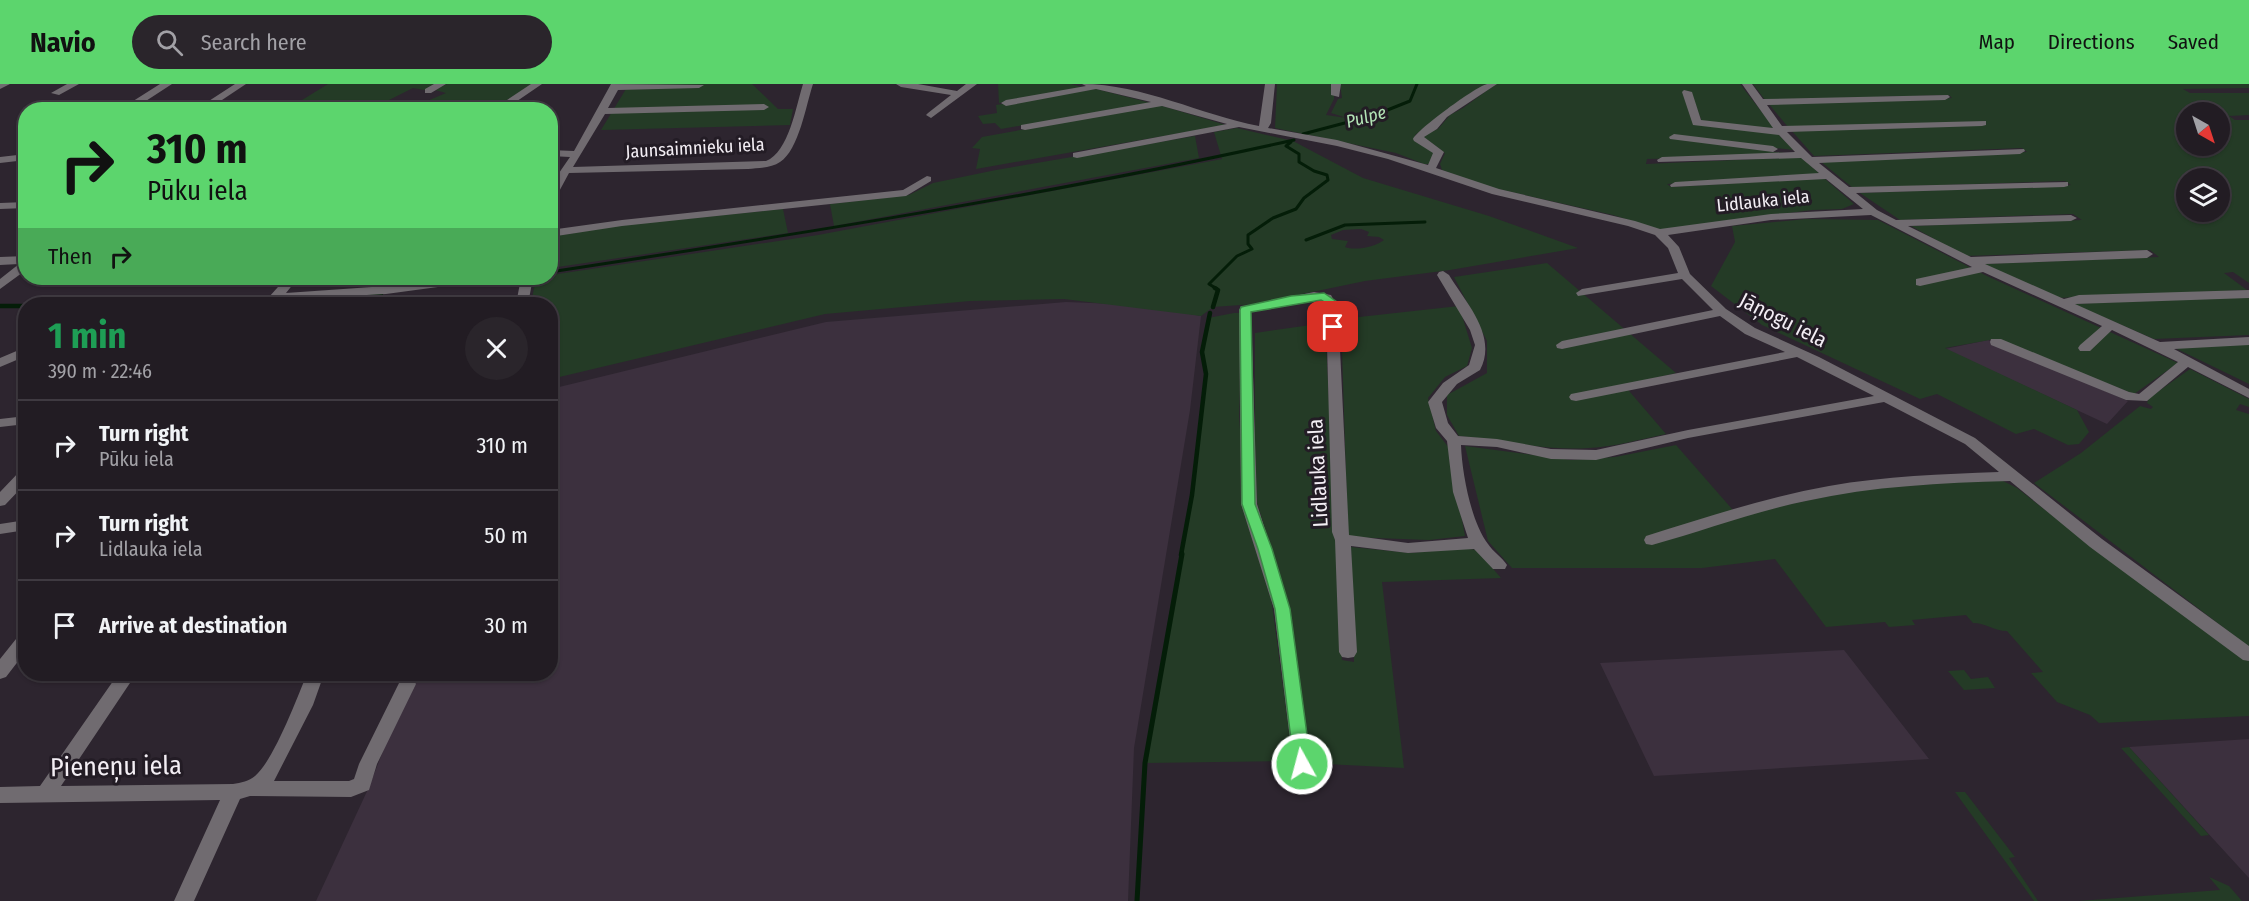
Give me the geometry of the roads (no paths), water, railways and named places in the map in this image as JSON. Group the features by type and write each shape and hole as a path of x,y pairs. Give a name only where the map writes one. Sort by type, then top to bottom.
{"street":[{"path":"0,86 5,84"},
{"path":"56,93 74,84"},
{"path":"137,102 166,84"},
{"path":"213,102 241,84"},
{"path":"428,91 441,84"},
{"path":"509,102 537,84"},
{"name":"Jaunsaimnieku iela","path":"567,170 748,166 775,161 782,156 795,126 799,106 808,84"},
{"path":"901,84 960,94"},
{"path":"931,115 972,84"},
{"path":"1262,130 1266,123 1270,84"},
{"path":"1336,84 1336,95"},
{"path":"1430,169 1435,164 1439,152 1418,140 1420,135 1433,127 1444,115 1492,84"},
{"path":"1747,84 1781,130 1804,156 1873,212 1967,261 2158,346 2246,391"},
{"path":"558,178 567,170 577,154 615,85 699,85"},
{"path":"1005,103 1088,89 1090,85 1236,124 1337,143 1430,169 1496,192 1631,223 1659,233"},
{"path":"1687,92 1697,123 1781,130 1982,123"},
{"path":"1760,102 1945,97"},
{"path":"1025,127 1164,103"},
{"path":"600,111 764,107"},
{"path":"1077,155 1236,124"},
{"path":"1674,137 1804,156"},
{"path":"1662,160 2020,151"},
{"path":"558,153 577,154"},
{"path":"0,160 18,157"},
{"path":"1675,185 1830,176"},
{"path":"558,233 622,222 880,197 906,193 927,179"},
{"path":"1846,190 2064,183"},
{"path":"0,206 18,205"},
{"name":"Lidlauka iela","path":"1659,233 1771,217 1873,212"},
{"path":"1894,223 2071,218"},
{"name":"Jāņogu iela","path":"1659,233 1673,247 1685,275 1722,312 1750,331 1799,353 1970,441 2096,543 2249,655"},
{"path":"1967,261 2147,254"},
{"path":"0,261 18,262"},
{"path":"1920,282 1983,268"},
{"path":"0,285 18,269"},
{"path":"1443,274 1476,330 1480,345 1475,367 1457,377 1443,389 1435,402 1441,426 1445,434 1454,440 1497,443 1551,454 1596,455 1688,434 1866,404 1887,397"},
{"path":"1582,293 1685,275"},
{"path":"275,297 286,285"},
{"path":"275,297 361,292 418,285"},
{"path":"2061,304 2079,299 2249,294"},
{"name":"Lidlauka iela","path":"1302,764 1282,609 1249,504 1245,310 1291,300 1324,296 1331,302 1340,532 1343,540 1348,652"},
{"path":"1562,345 1722,312"},
{"path":"2085,348 2110,326"},
{"path":"2158,346 2249,341"},
{"path":"1996,342 2126,396 2142,398 2187,361"},
{"path":"1576,397 1799,353"},
{"path":"0,363 18,355"},
{"path":"0,423 18,421"},
{"path":"1454,440 1454,453 1470,526 1479,543 1499,566"},
{"path":"1652,540 1751,508 1855,487 1930,479 2012,476"},
{"path":"0,501 18,482"},
{"path":"0,529 18,524"},
{"path":"1343,540 1408,548 1479,543"},
{"path":"0,672 18,649"},
{"path":"45,794 122,681"},
{"path":"184,901 243,790 264,780 271,771 304,705 313,681"},
{"name":"Pieneņu iela","path":"0,795 351,789 362,784 368,764 407,684"}],"waterway":[{"name":"Pulpe","path":"1303,134 1375,115 1410,101 1417,84"},
{"path":"558,271 1016,196 1294,140"},
{"path":"1217,289 1209,284 1237,256 1252,249 1248,244 1248,235 1273,218 1296,209 1304,198 1328,180 1327,175 1314,171 1299,162 1299,154 1286,146 1291,142"},
{"path":"1306,240 1345,225 1425,222"},
{"path":"1213,307 1218,290 1215,288"},
{"path":"328,297 381,294"},
{"path":"0,306 18,306"},
{"path":"1181,555 1192,495 1206,374 1202,352 1210,313"},
{"path":"1137,901 1145,763 1182,554"}]}
